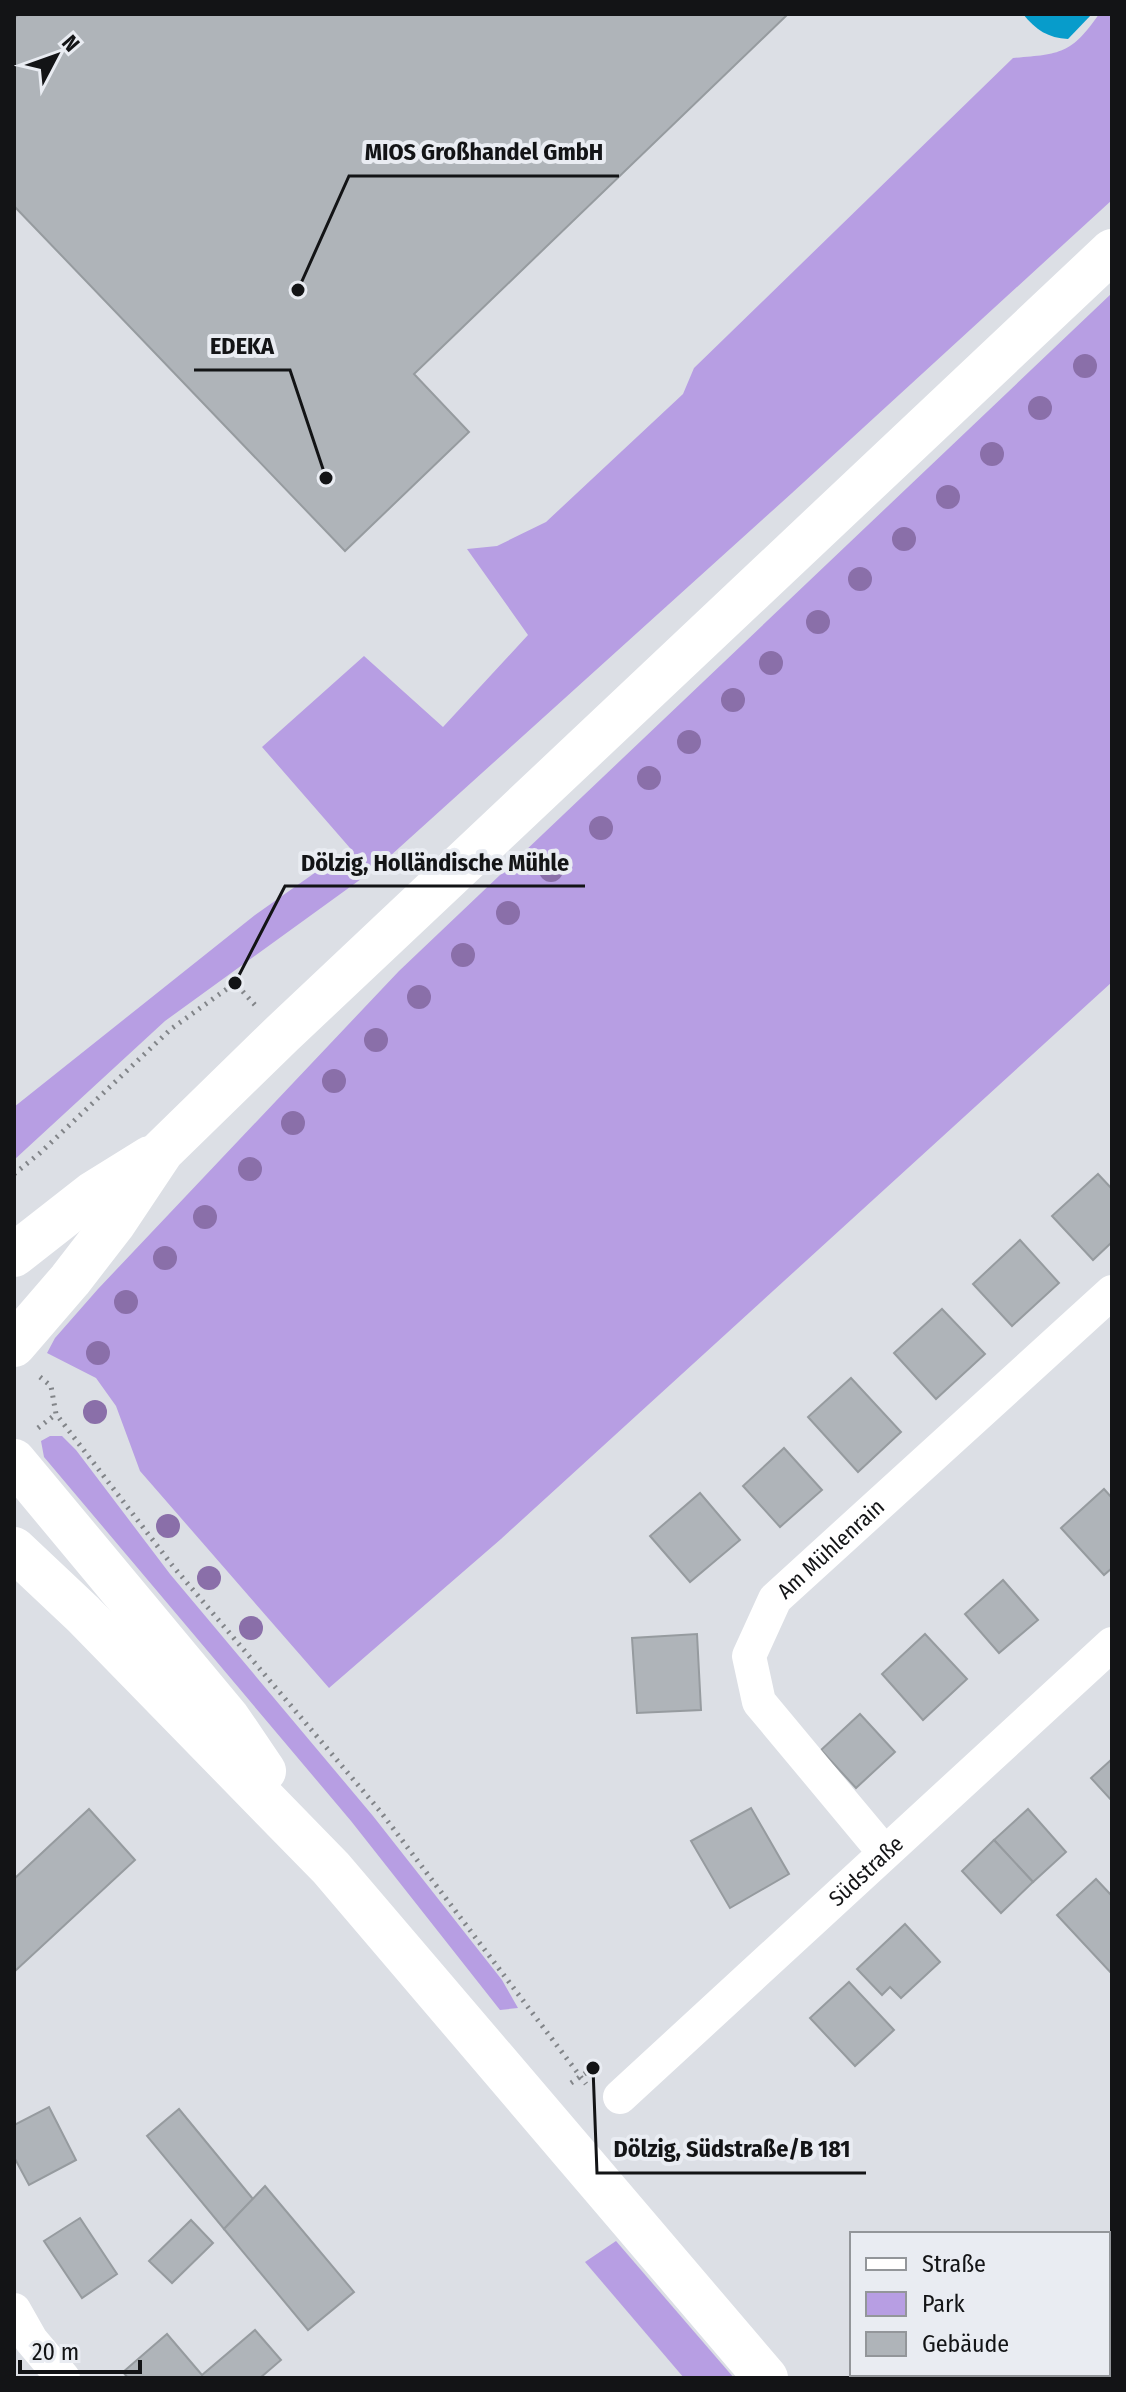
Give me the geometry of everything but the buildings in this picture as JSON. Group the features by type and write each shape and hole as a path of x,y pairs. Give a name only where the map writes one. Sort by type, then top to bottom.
{"street":[{"path":"23,1358 70,1280 114,1223 162,1151 282,1034 1112,251"},
{"path":"18,1248 92,1194 162,1151"},
{"name":"Am Mühlenrain","path":"884,1852 759,1702 749,1656 775,1599 1112,1292"},
{"path":"14,1461 228,1718 331,1868"},
{"path":"14,1549 83,1614 331,1868 766,2378"},
{"name":"Südstraße","path":"620,2097 1112,1644"},
{"path":"14,2310 31,2340 63,2378"}],"path":[{"path":"14,1174 171,1029 235,983 282,1034"},
{"path":"23,1358 51,1386 56,1414 172,1565 380,1811 606,2110 620,2097"}],"green space":[{"path":"1099,14 1112,14 1112,200 379,866 165,1021 14,1160 14,1107 255,915 350,848 262,747 364,656 443,727 528,635 467,549 497,546 546,522 683,394 694,368 1013,58 1063,50 1080,38"},
{"path":"1112,293 1112,982 501,1539 329,1688 140,1471 116,1406 96,1378 47,1353 55,1338 399,971"},
{"path":"50,1436 62,1436 76,1450 170,1574 373,1816 502,1980 518,2008 500,2010 351,1821 44,1457 41,1441"},
{"path":"616,2241 734,2378 684,2378 585,2262"}],"water":[{"path":"1023,14 1092,14 1068,39 1043,32"}],"place":[{"name":"MIOS Großhandel GmbH","path":"298,290"},
{"name":"EDEKA","path":"326,478"},
{"name":"Dölzig, Holländische Mühle","path":"235,983"},
{"name":"Dölzig, Südstraße/B 181","path":"593,2068"}]}
